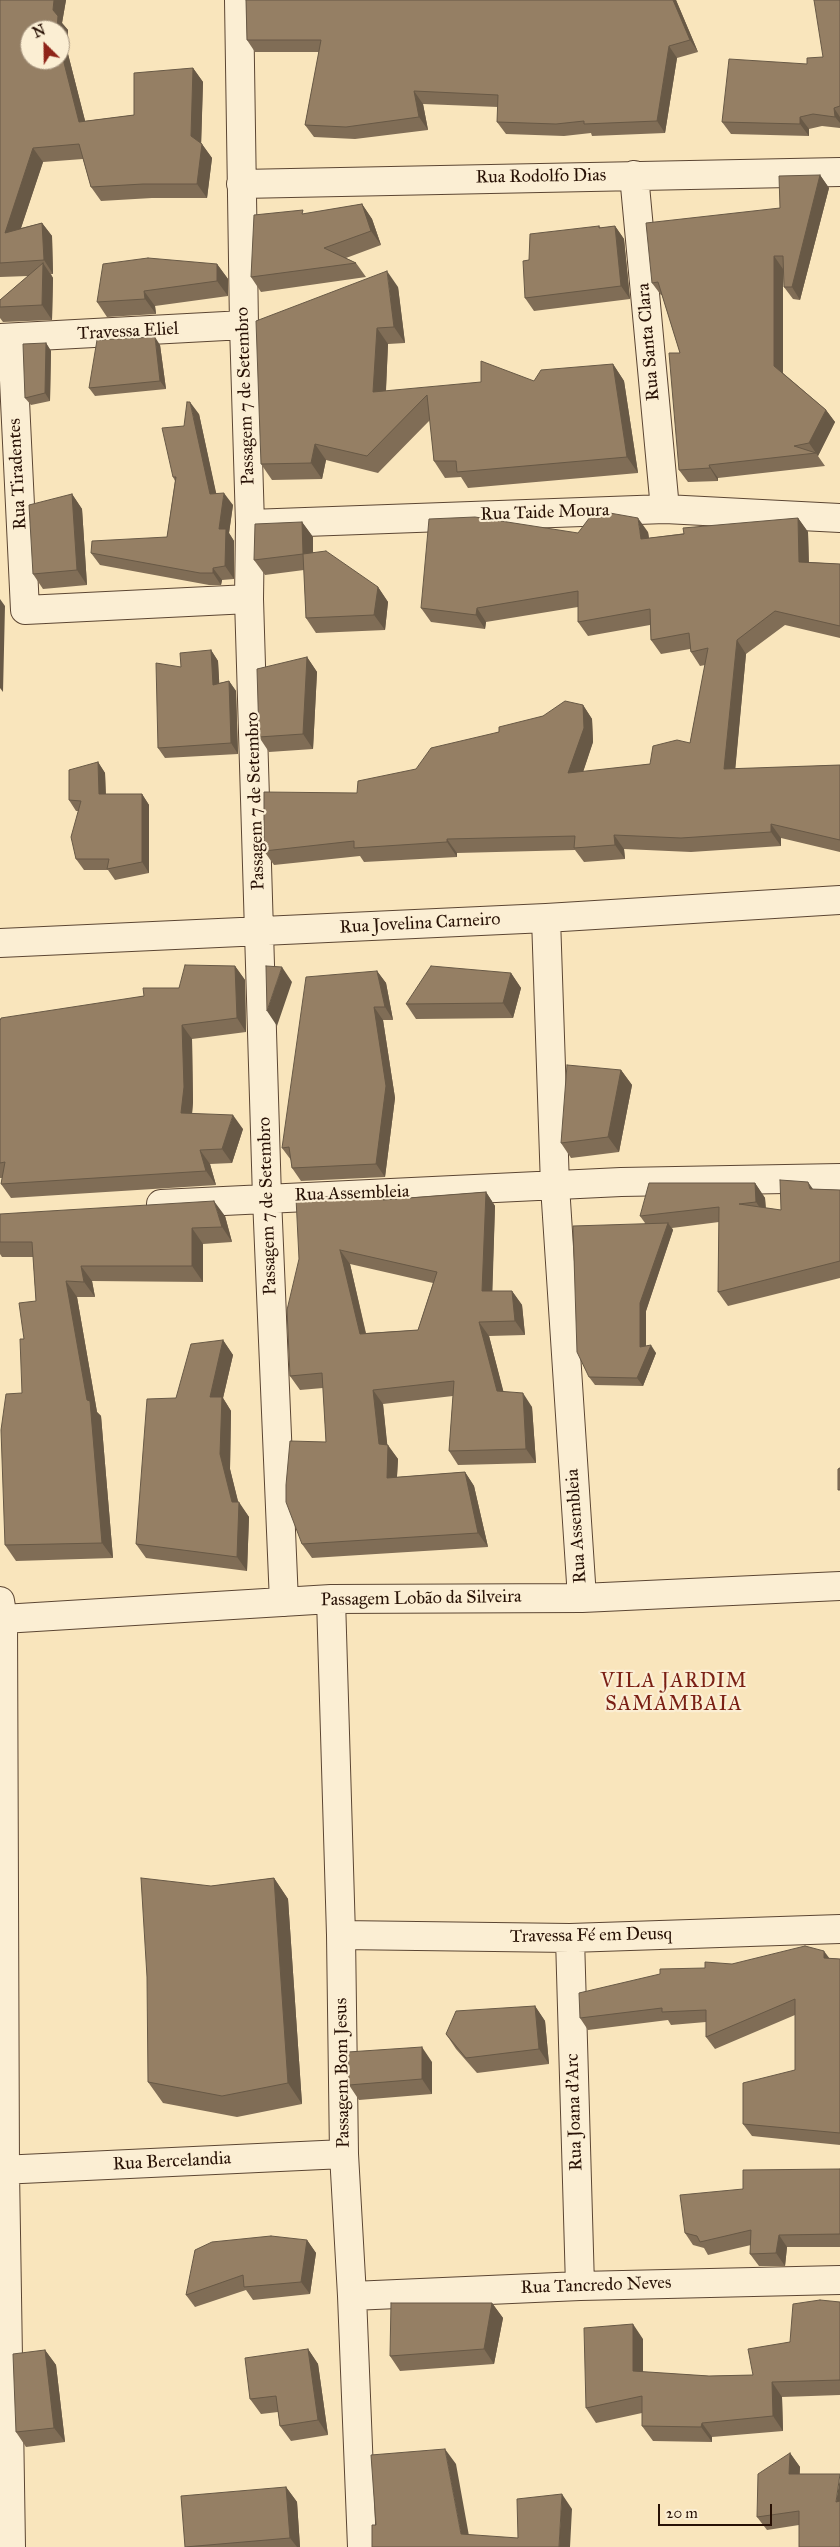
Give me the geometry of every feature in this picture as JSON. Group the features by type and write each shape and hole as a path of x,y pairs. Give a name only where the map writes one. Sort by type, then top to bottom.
{"street":[{"name":"Passagem 7 de Setembro","path":"239,0 241,184 250,524 249,599 267,1198 284,1602"},
{"name":"Rua Rodolfo Dias","path":"241,184 840,172"},
{"name":"Rua Santa Clara","path":"634,175 665,509"},
{"name":"Travessa Eliel","path":"6,338 244,325"},
{"name":"Rua Tiradentes","path":"6,338 25,610 249,599"},
{"name":"Rua Taide Moura","path":"250,524 665,509 840,518"},
{"name":"Rua Jovelina Carneiro","path":"0,943 546,918 840,900"},
{"name":"Rua Assembleia","path":"546,918 555,1186 582,1598"},
{"name":"Rua Assembleia","path":"138,1206 267,1198 555,1186 840,1178"},
{"name":"Passagem Lobão da Silveira","path":"1,1610 332,1599 582,1598 840,1586"},
{"name":"Passagem Bom Jesus","path":"332,1599 341,1935 344,2154 362,2547"},
{"path":"1,1610 3,2170 11,2547"},
{"name":"Travessa Fé em Deusq","path":"341,1935 570,1938 840,1929"},
{"name":"Rua Joana d'Arc","path":"570,1938 580,2286"},
{"name":"Rua Bercelandia","path":"3,2170 344,2154"},
{"name":"Rua Tancredo Neves","path":"352,2296 580,2286 840,2280"}],"building":[{"path":"0,0 54,0 53,10 58,16 58,20 20,20 20,70 66,70 79,122 134,115 134,73 193,68 191,136 202,144 197,184 143,184 91,187 79,144 33,148 5,233 42,223 44,260 0,263"},
{"path":"246,0 673,0 690,40 669,46 657,121 584,124 584,121 556,124 497,122 498,95 414,91 419,117 346,127 305,125 321,40 247,40"},
{"path":"814,0 840,0 840,106 834,108 835,117 813,114 800,117 800,124 722,122 729,59 807,64 807,58 823,57"},
{"path":"820,175 792,287 784,287 783,256 774,256 774,366 826,410 809,443 794,446 816,453 709,465 710,468 679,470 669,353 680,353 658,282 652,283 646,223 780,208 779,176"},
{"path":"362,204 371,231 324,248 356,263 251,277 254,215 303,210 302,214"},
{"path":"599,226 599,228 615,226 621,286 525,298 523,261 529,260 530,234"},
{"path":"148,258 217,264 217,281 144,291 145,299 97,302 103,264"},
{"path":"43,263 42,305 0,307 0,300"},
{"path":"387,271 394,327 377,328 373,392 481,382 481,361 534,381 541,370 613,364 627,457 457,472 456,461 434,461 427,395 367,456 315,444 311,463 261,464 256,321"},
{"path":"155,337 160,381 89,388 97,340"},
{"path":"46,343 45,393 25,398 23,344"},
{"path":"187,402 190,402 210,494 224,493 219,529 226,529 225,566 213,568 213,573 200,573 91,553 92,541 167,537 176,477 173,477 162,428 184,426"},
{"path":"72,494 77,570 33,574 29,505"},
{"path":"604,512 638,518 641,539 684,534 683,528 798,518 799,562 840,564 840,626 775,611 737,640 724,769 840,765 840,840 771,824 771,832 681,838 614,835 615,845 574,848 575,836 447,839 447,842 354,848 354,841 264,851 264,792 357,793 358,781 416,769 431,748 499,732 499,727 543,716 565,701 583,705 584,728 568,773 650,764 653,746 677,740 690,743 708,648 691,652 689,633 651,640 650,609 578,622 578,591 477,608 476,615 421,608 429,519 475,517 578,533 593,513"},
{"path":"302,522 303,554 254,560 255,524"},
{"path":"326,551 378,587 374,615 306,618 303,554"},
{"path":"211,650 213,685 229,681 231,743 158,748 156,663 181,667 180,653"},
{"path":"307,657 303,734 259,737 257,669"},
{"path":"98,762 99,794 142,794 142,862 107,869 109,859 76,859 71,837 81,801 69,800 69,770"},
{"path":"185,965 235,966 237,1018 182,1025 184,1087 181,1113 233,1115 222,1149 200,1150 206,1171 1,1184 5,1162 0,1163 1,1018 144,996 143,988 179,988"},
{"path":"266,966 282,967 267,1011"},
{"path":"431,966 511,973 503,1003 406,1004"},
{"path":"377,971 385,1007 374,1007 386,1086 376,1164 292,1168 289,1147 282,1148 306,977"},
{"path":"567,1065 621,1070 608,1137 561,1143"},
{"path":"780,1180 808,1182 810,1189 840,1190 840,1261 718,1292 719,1207 640,1216 649,1183 755,1183 756,1202 739,1204 781,1210"},
{"path":"486,1192 482,1291 512,1291 515,1321 479,1322 497,1391 523,1393 526,1449 449,1451 454,1381 373,1390 379,1444 388,1445 387,1478 465,1472 478,1533 302,1544 286,1502 290,1441 326,1442 322,1373 290,1376 287,1310 299,1259 296,1198 385,1194 383,1200","holes":["340,1250 437,1272 418,1330 360,1334"]},
{"path":"214,1201 222,1227 192,1228 192,1266 81,1266 84,1282 66,1281 87,1400 90,1401 102,1543 5,1545 1,1430 6,1394 22,1393 20,1339 24,1339 19,1303 36,1301 32,1242 0,1242 0,1214"},
{"path":"668,1223 640,1303 640,1347 651,1345 637,1378 589,1377 577,1352 573,1226"},
{"path":"223,1340 210,1397 222,1397 220,1454 232,1502 239,1502 237,1557 136,1544 147,1399 176,1398 191,1344"},
{"path":"840,1468 840,1490 838,1490 838,1469"},
{"path":"141,1878 211,1886 274,1878 288,2083 222,2096 148,2082 147,1977"},
{"path":"805,1946 824,1951 824,1958 840,1959 840,2133 743,2124 743,2083 795,2070 795,1999 706,2037 706,2010 662,2012 662,2008 580,2018 579,1993 660,1974 660,1969 705,1968 705,1962 732,1964"},
{"path":"535,2006 539,2049 466,2058 446,2034 456,2011"},
{"path":"422,2047 422,2079 349,2085 348,2052"},
{"path":"840,2169 840,2234 779,2235 776,2253 750,2254 751,2230 700,2242 697,2236 685,2233 680,2195 743,2189 743,2170"},
{"path":"271,2236 307,2240 301,2282 244,2287 243,2275 186,2295 195,2250 212,2242"},
{"path":"820,2300 840,2302 840,2380 772,2382 773,2416 702,2423 701,2427 642,2426 642,2396 586,2408 584,2328 633,2324 633,2371 709,2376 753,2375 748,2349 790,2342 793,2304"},
{"path":"391,2303 492,2303 484,2349 390,2356"},
{"path":"308,2349 318,2420 280,2426 276,2396 250,2399 245,2358"},
{"path":"45,2350 54,2428 16,2432 13,2354"},
{"path":"445,2449 461,2534 518,2538 517,2499 562,2494 559,2547 372,2547 372,2525 376,2525 371,2455"},
{"path":"790,2453 789,2474 840,2474 836,2502 840,2501 840,2547 799,2547 799,2511 757,2517 758,2474"},
{"path":"286,2487 290,2538 185,2547 181,2496"}],"district":[{"name":"VILA JARDIM SAMAMBAIA","path":"674,1694"}]}
